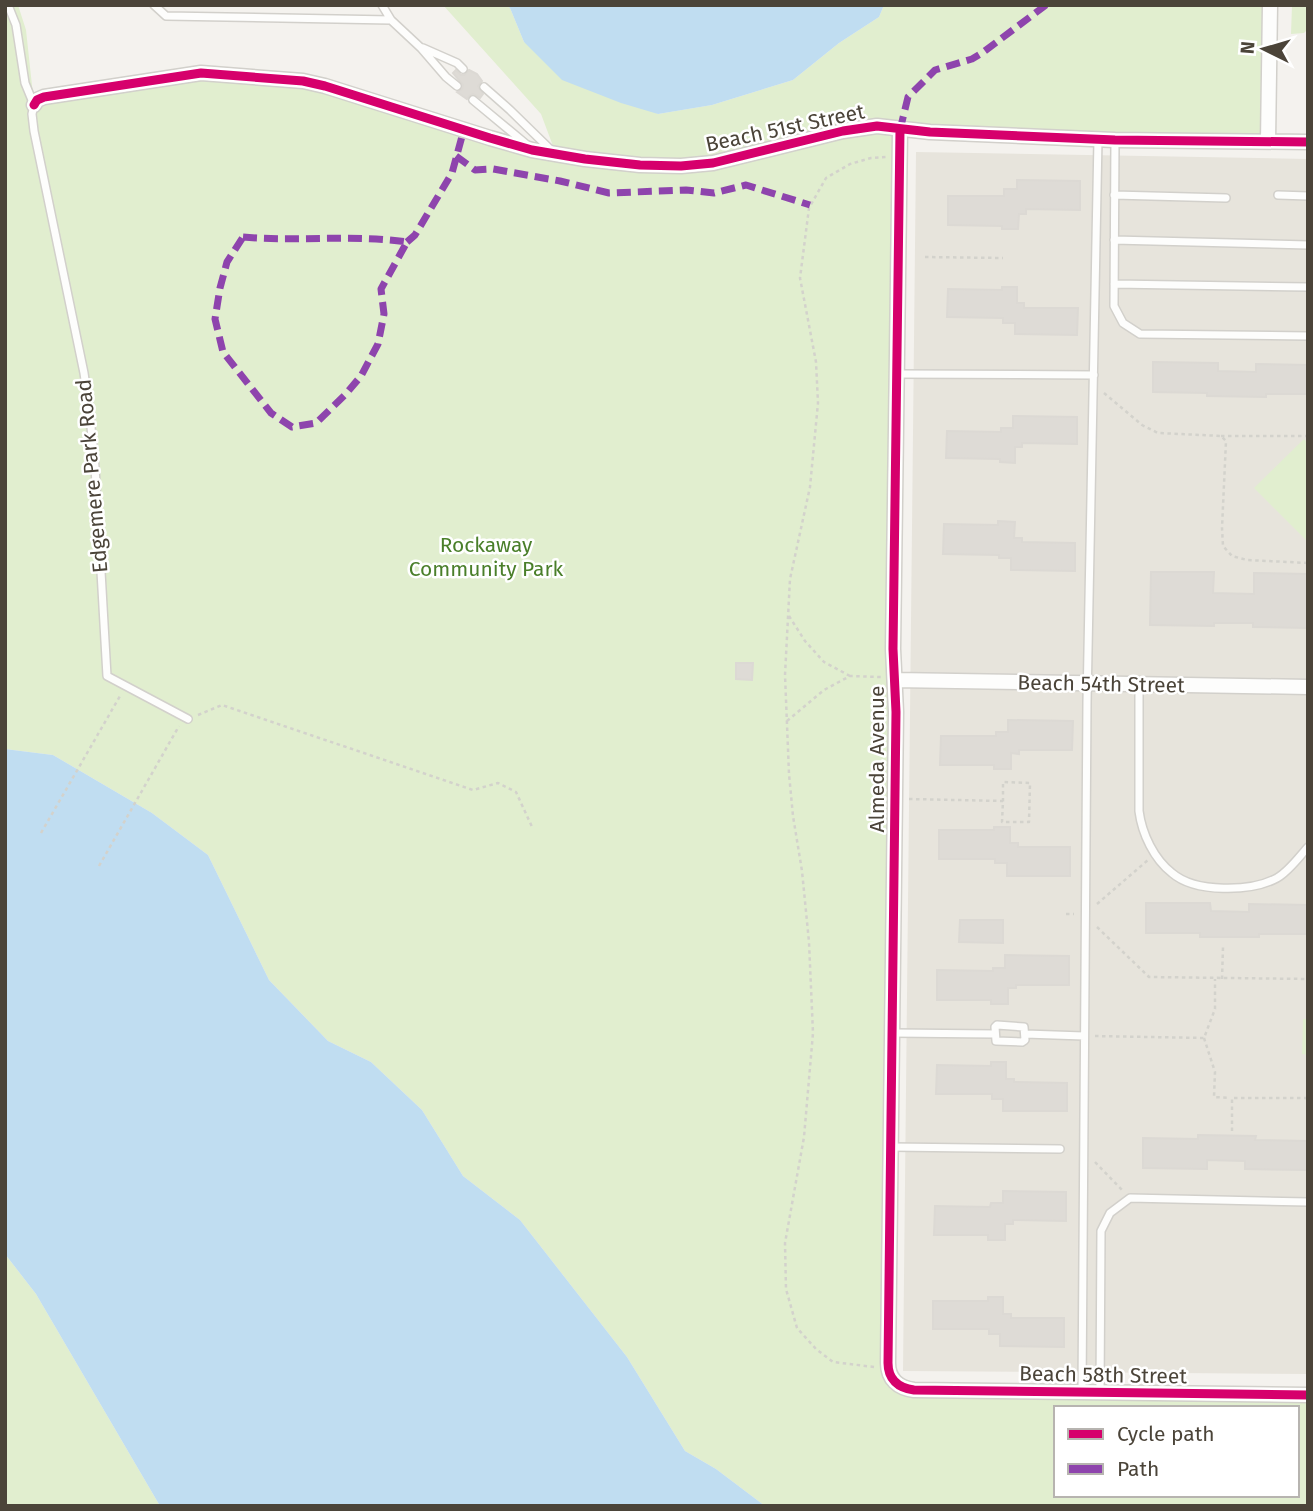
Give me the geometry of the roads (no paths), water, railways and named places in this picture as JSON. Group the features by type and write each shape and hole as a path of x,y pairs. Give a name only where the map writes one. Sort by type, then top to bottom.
{"street":[{"path":"1268,141 1270,5"},
{"name":"Beach 51st Street","path":"34,105 44,97 192,74 303,81 532,150 640,165 696,165 731,160 857,128 877,126 900,130 1115,140 1308,142"},
{"name":"Almeda Avenue","path":"898,1385 888,1369 900,130"},
{"name":"Beach 54th Street","path":"895,680 1308,687"},
{"name":"Beach 58th Street","path":"898,1385 914,1390 1308,1395"}],"lane":[{"path":"8,5 16,25 26,83 34,105"},
{"path":"154,5 166,16 391,20"},
{"path":"382,5 391,20 421,47 457,86"},
{"path":"421,47 457,63 463,69"},
{"path":"484,87 556,155"},
{"path":"473,100 532,150"},
{"name":"Edgemere Park Road","path":"34,105 34,131 89,407 107,676 186,718"},
{"path":"1082,1392 1085,914 1098,139"},
{"path":"1115,140 1114,306 1123,323 1140,334 1308,336"},
{"path":"1114,195 1226,198"},
{"path":"1278,195 1308,196"},
{"path":"1114,240 1308,245"},
{"path":"1114,284 1308,287"},
{"path":"897,374 1094,375"},
{"path":"1139,684 1141,825 1156,853 1173,874 1214,888 1255,887 1279,878 1308,847"},
{"path":"997,1025 1024,1027 1025,1040 1000,1042 996,1041 995,1034 997,1025"},
{"path":"892,1032 995,1034"},
{"path":"1025,1034 1084,1036"},
{"path":"890,1147 1060,1149"},
{"path":"1100,1393 1101,1231 1110,1213 1130,1198 1308,1202"}],"water":[{"path":"506,5 884,5 879,17 839,43 793,80 712,105 658,114 562,80 524,42 510,8"},
{"path":"5,749 53,755 152,813 208,855 269,980 328,1041 371,1062 422,1110 463,1176 520,1220 627,1357 685,1451 716,1469 765,1506 160,1506 36,1294 5,1254"}],"park label":[{"name":"Rockaway Community Park","path":"486,557"}]}
